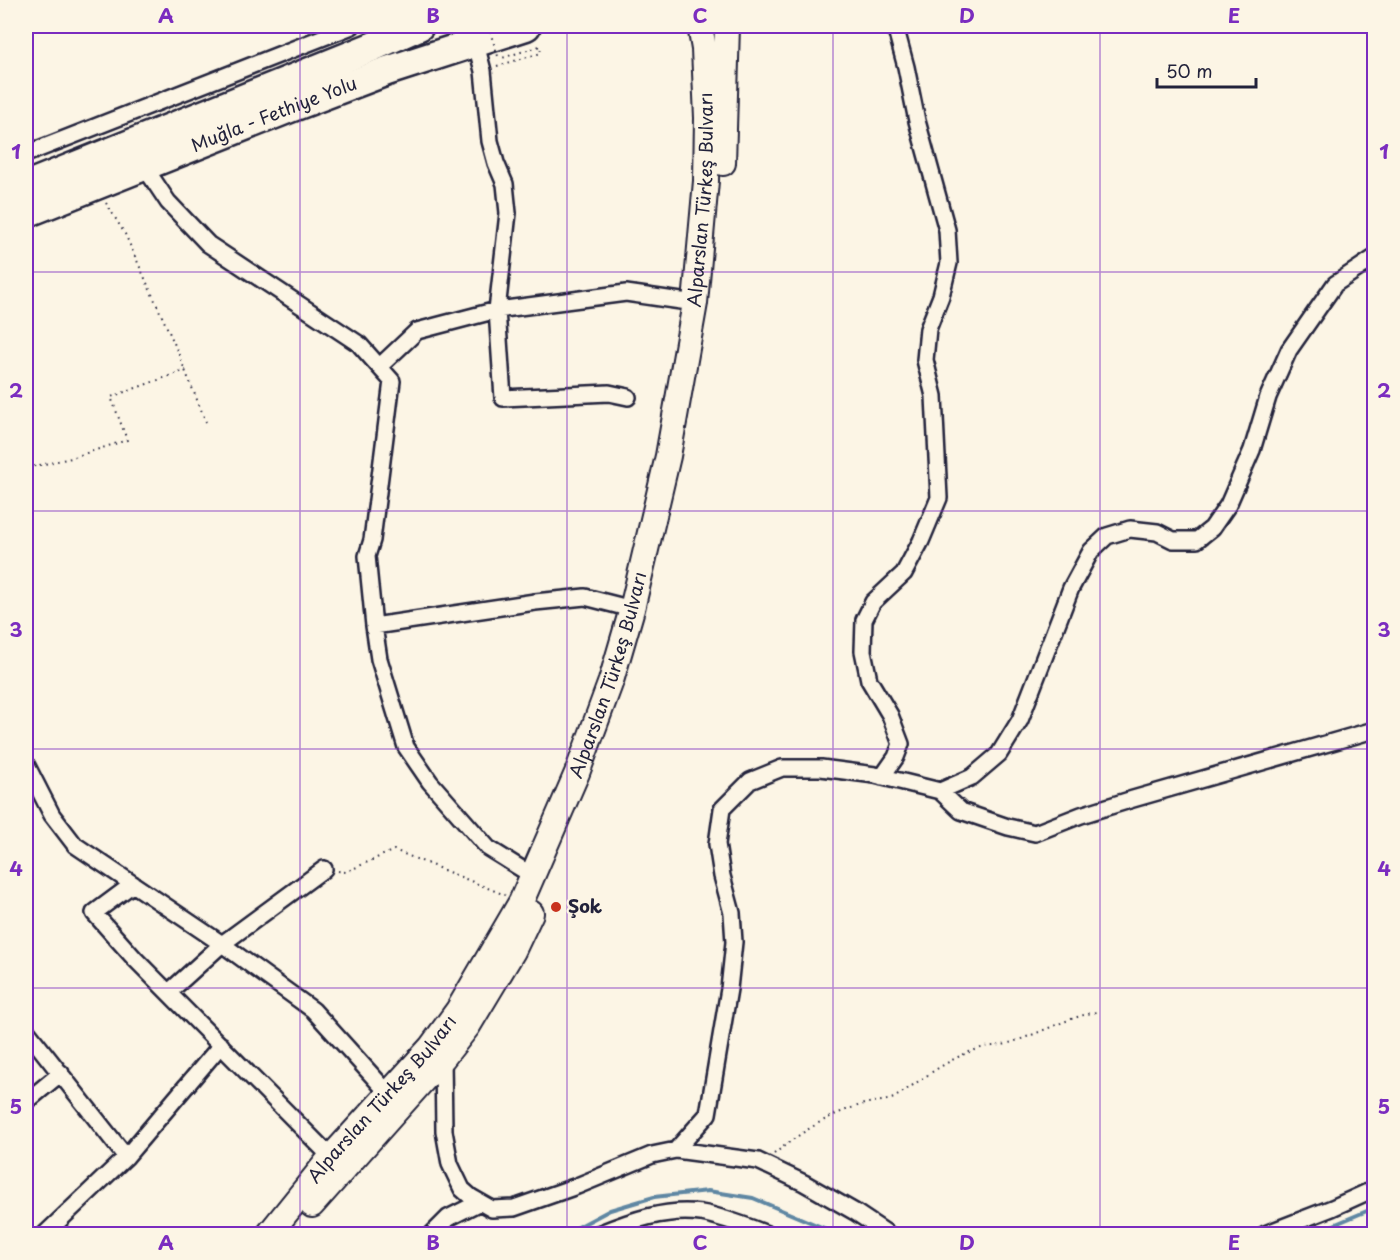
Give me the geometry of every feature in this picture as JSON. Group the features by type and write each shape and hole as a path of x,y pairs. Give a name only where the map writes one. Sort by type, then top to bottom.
{"highway":[{"name":"Muğla - Fethiye Yolu","path":"26,186 419,26"},
{"name":"Muğla - Fethiye Yolu","path":"26,213 387,71 488,43 526,26"}],"main road":[{"name":"Alparslan Türkeş Bulvarı","path":"268,1234 331,1157 431,1047 458,1011 521,902 577,773 611,681 633,609 668,456 695,303 706,181 704,49 700,26"},
{"name":"Alparslan Türkeş Bulvarı","path":"287,1234 443,1058 468,1026 513,951 546,881 609,728 654,587 683,464 709,306 723,165 727,26"}],"street":[{"path":"26,154 352,26"},
{"path":"882,777 896,758 901,744 890,715 869,680 862,651 864,620 873,602 904,573 921,541 939,498 934,396 925,360 928,329 949,263 947,230 917,121 895,26"},
{"path":"488,43 483,71 490,141 505,184 508,213 497,310 503,398 609,393 628,397"},
{"path":"144,166 168,202 208,244 359,344 392,381 368,556 379,659 406,747 430,782 488,848 533,876"},
{"path":"940,791 972,777 999,754 1020,720 1071,588 1091,551 1107,536 1130,529 1156,532 1173,540 1197,540 1212,528 1228,505 1252,450 1268,397 1289,350 1335,284 1374,258"},
{"path":"380,366 417,331 497,310 626,293 695,303"},
{"path":"374,626 535,602 585,597 633,609"},
{"path":"676,1150 708,1114 729,989 734,942 732,913 722,876 717,844 722,809 750,781 782,768 821,768 882,777 940,791 961,811 1008,827 1035,833 1133,798 1374,730"},
{"path":"26,764 52,815 75,845 222,944 314,1010 388,1093"},
{"path":"169,992 222,944 324,868"},
{"path":"133,884 94,913 331,1157"},
{"path":"26,1030 126,1157"},
{"path":"45,1234 126,1157 221,1045"},
{"path":"443,1058 444,1131 450,1164 462,1189 492,1209 514,1208 598,1178 652,1155 676,1150 758,1161 804,1183 888,1234"},
{"path":"26,1102 61,1073"},
{"path":"1265,1234 1374,1189"},
{"path":"432,1234 448,1218 480,1202"},
{"path":"598,1234 627,1222 667,1213 700,1213 767,1234"}],"path":[{"path":"483,71 541,53 540,46 488,43"},
{"path":"98,184 125,234 186,370 206,422"},
{"path":"26,524 31,467 71,458 127,440 111,397 186,370"},
{"path":"324,868 346,872 394,850 521,902"},
{"path":"758,1161 841,1112 864,1104 884,1102 894,1098 959,1057 978,1048 1008,1044 1072,1017 1096,1012"}],"waterway":[{"path":"565,1234 610,1210 654,1197 708,1191 753,1198 838,1234"},
{"path":"1312,1234 1374,1208"}],"place":[{"name":"Şok","path":"556,907"}]}
